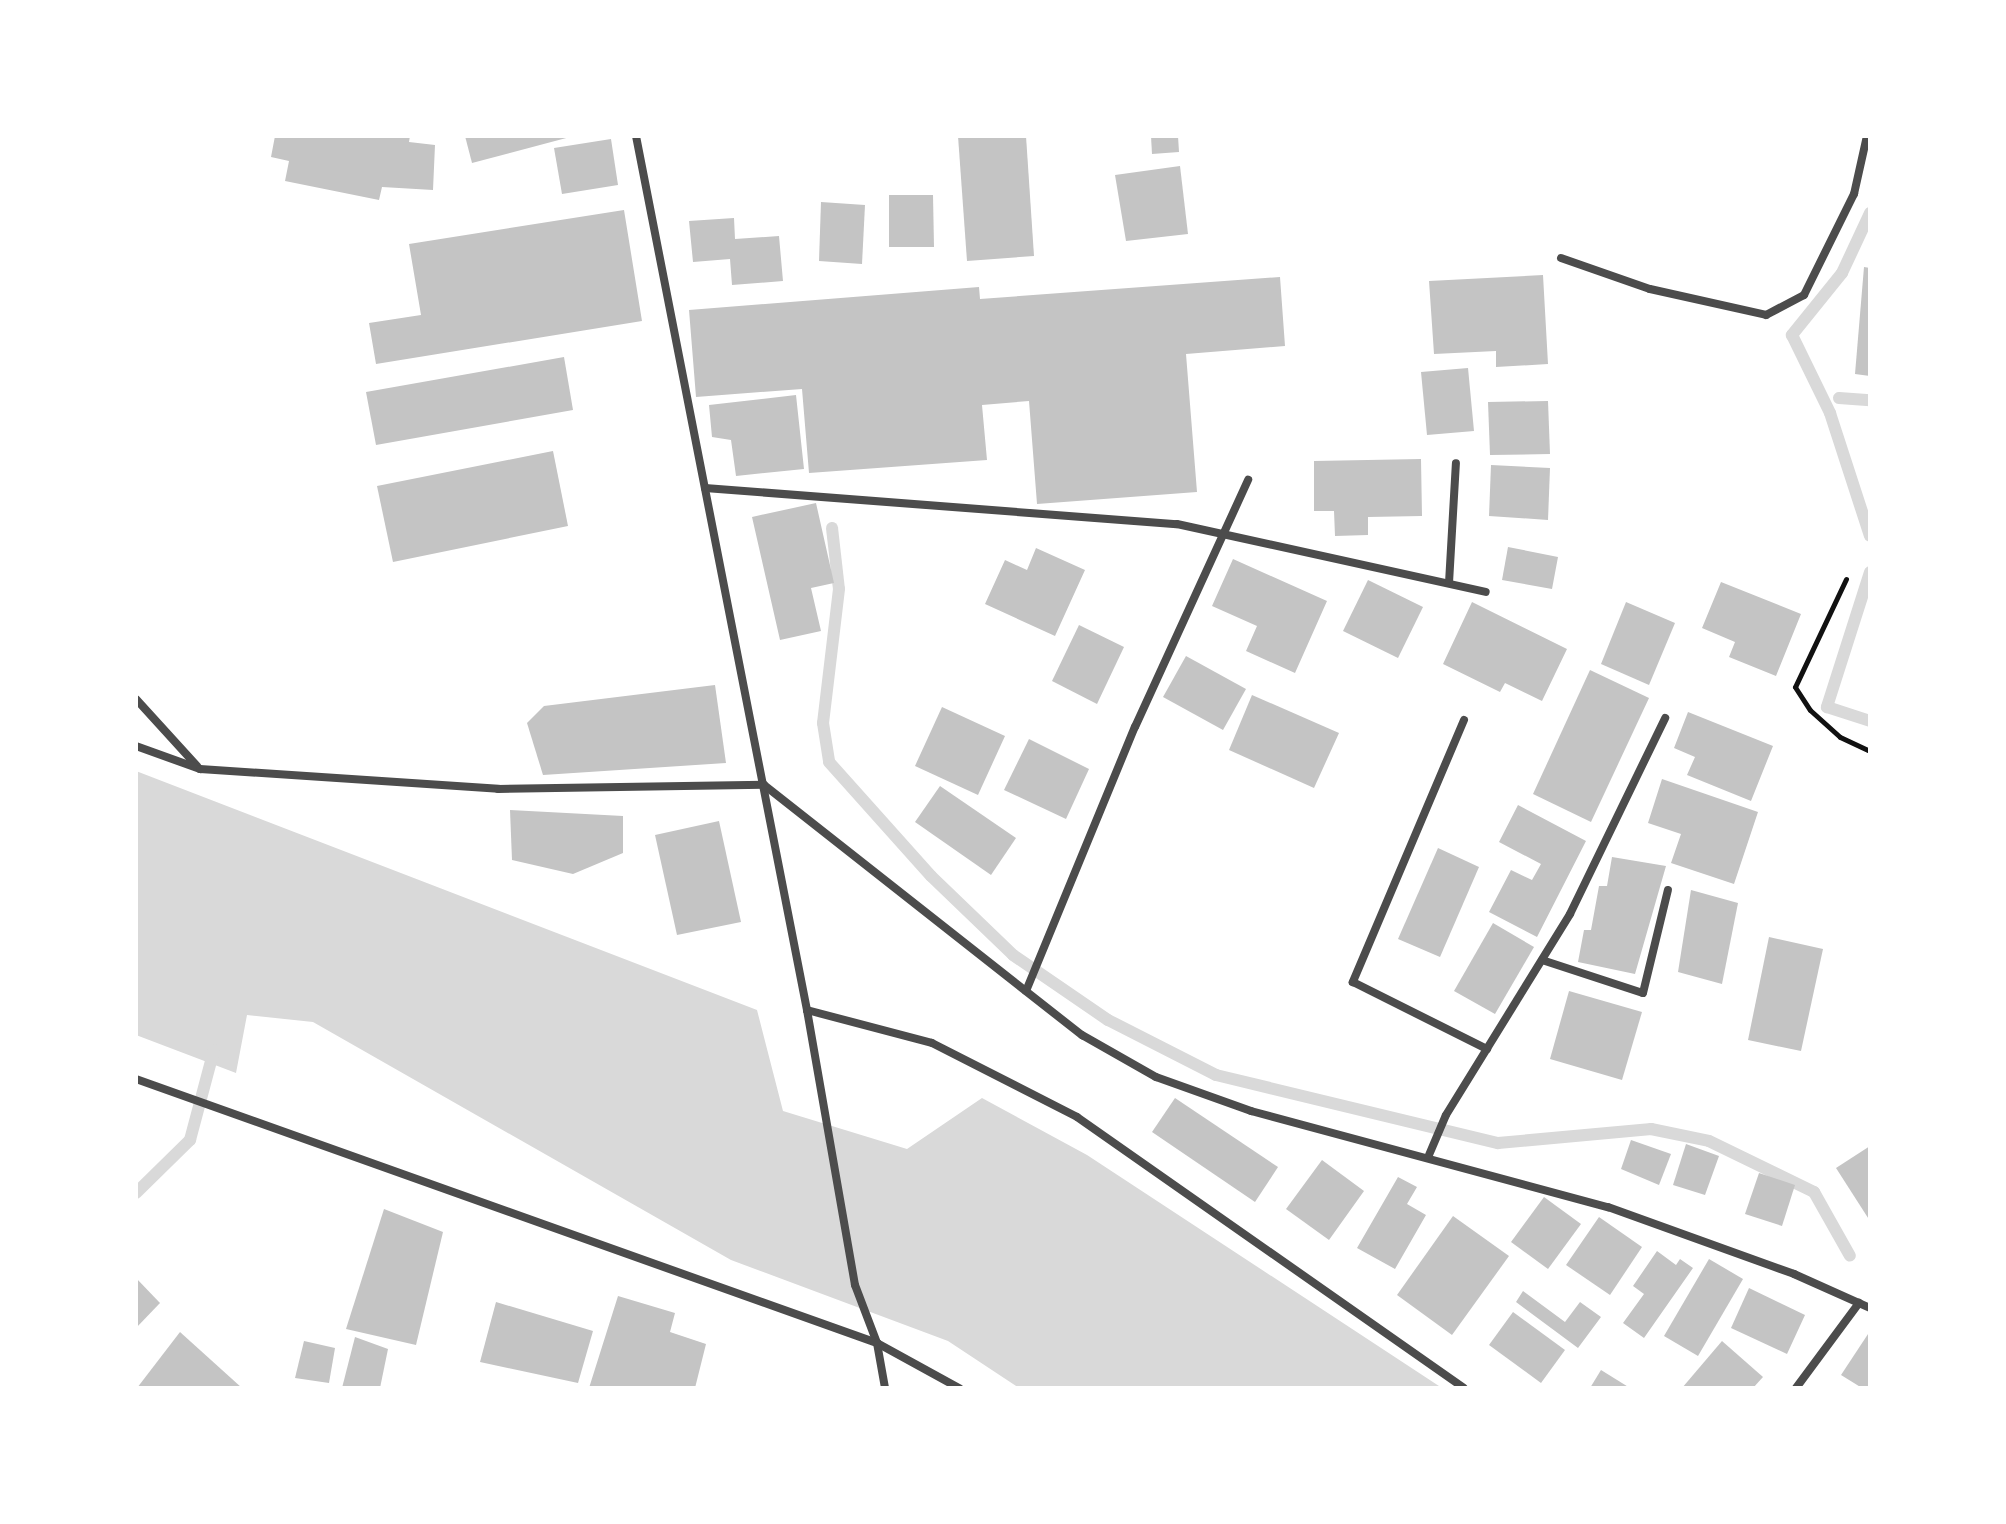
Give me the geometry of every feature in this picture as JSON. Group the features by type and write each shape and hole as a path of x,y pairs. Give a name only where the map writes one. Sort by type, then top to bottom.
{"street":[{"path":"636,136 807,1010 855,1285 877,1343 885,1388"},
{"path":"1561,258 1650,289 1766,315 1804,295 1854,194 1867,136"},
{"path":"1449,583 1456,463"},
{"path":"1026,991 1135,727 1248,480"},
{"path":"705,488 1177,524 1486,592"},
{"path":"136,699 200,769"},
{"path":"1429,1155 1446,1115 1570,914 1665,718"},
{"path":"1464,720 1353,982 1487,1049"},
{"path":"136,746 200,769 498,789 764,785 1082,1035 1156,1077 1251,1111 1429,1155 1689,1234 1870,1308"},
{"path":"1542,960 1643,993 1668,890"},
{"path":"807,1010 932,1043 1077,1117 1464,1388"},
{"path":"136,1079 877,1343 959,1388"},
{"path":"1796,1388 1859,1303"}],"path":[{"path":"1846,579 1795,687 1810,710 1840,737 1870,751"}],"shaded area":[{"path":"136,771 757,1010 783,1111 907,1149 982,1098 1087,1155 1442,1388 1019,1388 948,1341 731,1260 313,1022 247,1015 236,1073 136,1035"}],"building":[{"path":"275,136 410,136 409,142 435,145 433,190 382,187 379,200 285,181 289,161 271,157"},
{"path":"465,136 570,136 570,137 472,163"},
{"path":"958,136 1026,136 1034,256 967,261"},
{"path":"1151,136 1178,136 1179,152 1152,154"},
{"path":"611,139 618,185 562,194 554,148"},
{"path":"1180,166 1188,234 1126,241 1115,175"},
{"path":"889,195 933,195 934,247 889,247"},
{"path":"821,202 865,205 862,264 819,261"},
{"path":"624,210 642,321 376,364 369,323 421,315 409,244"},
{"path":"734,218 735,239 779,236 783,281 732,285 730,259 693,262 689,221"},
{"path":"1864,267 1870,268 1870,376 1855,374"},
{"path":"1543,275 1548,364 1496,367 1496,351 1434,354 1429,281"},
{"path":"1280,277 1285,346 1186,354 1197,492 1037,504 1029,401 982,405 987,460 809,473 802,389 696,397 689,310 979,287 980,299"},
{"path":"564,357 573,410 376,445 366,392"},
{"path":"1468,368 1474,431 1427,435 1421,372"},
{"path":"796,395 804,469 736,476 731,440 712,437 709,405"},
{"path":"1548,401 1550,454 1490,455 1488,402"},
{"path":"553,451 568,526 393,562 377,486"},
{"path":"1421,459 1422,516 1368,517 1368,535 1335,536 1334,511 1314,511 1314,461"},
{"path":"1491,465 1550,468 1548,520 1489,516"},
{"path":"816,503 834,583 811,588 821,631 780,640 752,517"},
{"path":"1508,547 1558,557 1552,589 1502,580"},
{"path":"1036,548 1085,570 1055,636 985,604 1005,560 1027,570"},
{"path":"1233,559 1327,601 1295,673 1246,651 1257,626 1212,606"},
{"path":"1368,580 1423,607 1398,658 1343,631"},
{"path":"1721,582 1801,614 1776,676 1729,657 1735,642 1702,628"},
{"path":"1472,602 1567,649 1542,701 1505,683 1500,692 1443,664"},
{"path":"1626,602 1675,623 1649,685 1601,664"},
{"path":"1079,625 1124,647 1097,704 1052,681"},
{"path":"1186,656 1246,689 1223,730 1163,697"},
{"path":"1590,670 1649,698 1591,822 1533,794"},
{"path":"715,685 726,763 543,775 527,723 544,706"},
{"path":"1252,695 1339,733 1314,788 1229,750"},
{"path":"942,707 1005,736 978,795 915,766"},
{"path":"1688,712 1773,746 1751,801 1687,775 1695,757 1674,748"},
{"path":"1029,739 1089,769 1066,819 1004,790"},
{"path":"1662,779 1758,812 1734,884 1671,863 1681,834 1648,823"},
{"path":"940,786 1016,838 991,875 915,822"},
{"path":"1518,805 1586,841 1537,937 1489,912 1511,870 1532,880 1541,864 1499,842"},
{"path":"510,810 623,816 623,853 573,874 512,860"},
{"path":"719,821 741,922 677,935 655,835"},
{"path":"1438,848 1479,867 1440,957 1398,939"},
{"path":"1612,857 1666,866 1635,974 1578,962 1584,930 1591,930 1599,886 1607,886"},
{"path":"1691,890 1738,903 1722,984 1678,972"},
{"path":"1493,923 1534,947 1495,1014 1454,991"},
{"path":"1769,937 1823,949 1801,1051 1748,1040"},
{"path":"1569,991 1642,1012 1622,1080 1550,1059"},
{"path":"1175,1098 1278,1167 1255,1202 1152,1132"},
{"path":"1631,1140 1671,1154 1659,1185 1621,1169"},
{"path":"1686,1144 1719,1156 1705,1195 1673,1185"},
{"path":"1870,1146 1870,1221 1836,1168"},
{"path":"1322,1160 1364,1191 1329,1240 1286,1209"},
{"path":"1759,1173 1795,1185 1782,1226 1745,1214"},
{"path":"1398,1177 1417,1187 1407,1204 1426,1215 1395,1269 1357,1248"},
{"path":"1544,1197 1581,1224 1548,1269 1511,1242"},
{"path":"384,1209 443,1232 416,1345 346,1329"},
{"path":"1453,1216 1509,1256 1452,1335 1397,1295"},
{"path":"1599,1217 1642,1247 1610,1295 1566,1265"},
{"path":"1657,1251 1676,1265 1680,1259 1693,1268 1644,1338 1623,1323 1644,1294 1633,1286"},
{"path":"1709,1259 1743,1279 1698,1356 1664,1336"},
{"path":"136,1278 160,1303 136,1328"},
{"path":"1749,1288 1805,1315 1787,1354 1731,1328"},
{"path":"1523,1291 1565,1322 1580,1302 1601,1317 1578,1348 1516,1302"},
{"path":"618,1296 675,1313 670,1332 706,1344 695,1388 589,1388"},
{"path":"496,1302 593,1331 578,1383 480,1362"},
{"path":"1513,1312 1565,1350 1541,1383 1489,1345"},
{"path":"1870,1331 1870,1388 1862,1388 1841,1375"},
{"path":"180,1332 242,1388 137,1388"},
{"path":"355,1337 388,1349 380,1388 342,1388"},
{"path":"304,1341 335,1348 329,1383 295,1378"},
{"path":"1722,1341 1763,1377 1753,1388 1682,1388"},
{"path":"1601,1370 1630,1388 1590,1388"}],"waterway":[{"path":"1870,213 1842,273 1792,335 1830,413 1870,536"},
{"path":"1839,398 1870,400"},
{"path":"832,528 839,589 823,723 829,762 931,876 1013,955 1108,1020 1216,1075 1498,1143 1651,1129 1709,1141 1814,1192 1850,1256"},
{"path":"1870,572 1827,707 1870,721"},
{"path":"136,1193 190,1140 214,1050"}]}
